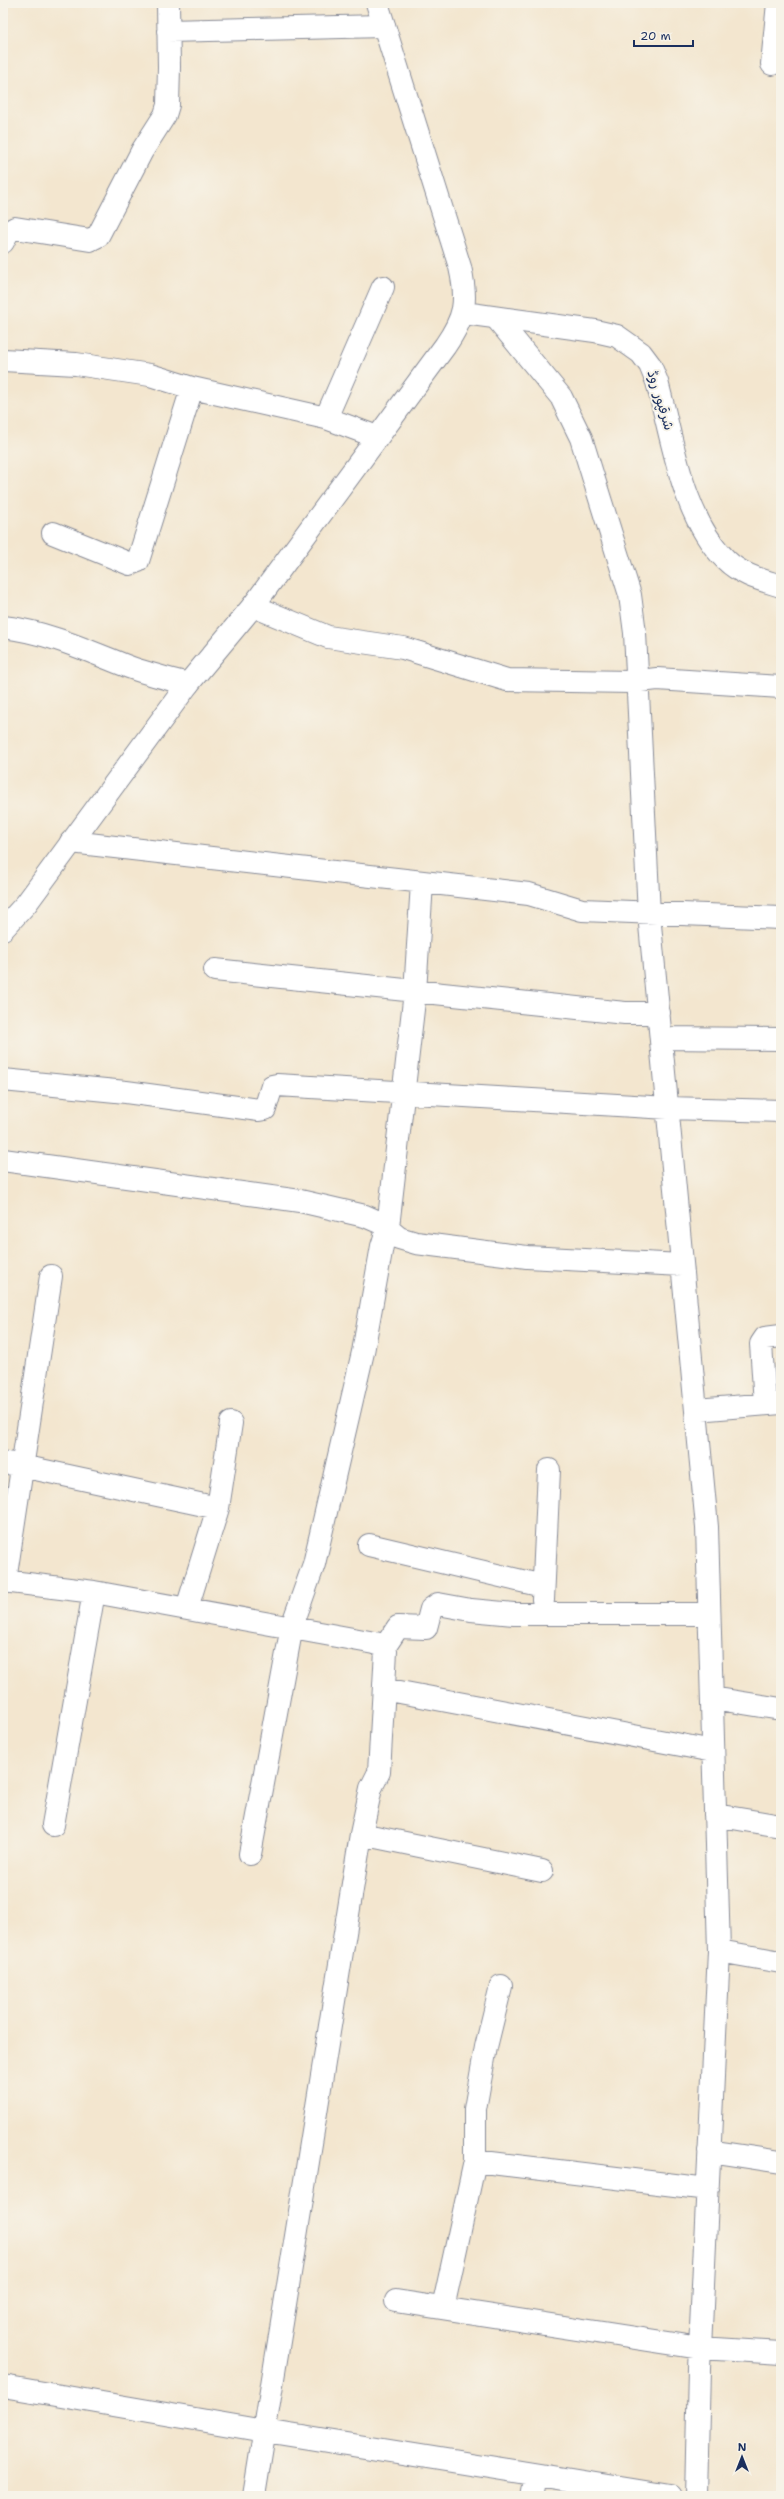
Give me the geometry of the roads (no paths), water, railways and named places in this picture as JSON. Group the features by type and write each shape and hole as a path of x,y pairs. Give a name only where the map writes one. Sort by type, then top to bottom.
{"street":[{"path":"3,242 8,232 15,228 90,240 98,236 142,151 165,115 168,105 168,3"},
{"path":"3,929 26,904 188,684 253,606 448,341 464,313 465,296 460,267 377,3"},
{"path":"772,64 778,3"},
{"path":"168,32 384,26"},
{"path":"326,418 383,287"},
{"name":"شرقپور روڈ","path":"464,313 497,319 610,334 631,344 650,364 657,382 690,507 726,561 748,576 781,586"},
{"path":"497,319 561,397 581,438 630,594 638,681 649,914 707,1527 719,1951 700,2348 696,2496"},
{"path":"3,360 76,364 150,375 192,388 326,418 378,437"},
{"path":"53,534 130,564 138,561 192,388"},
{"path":"253,606 328,637 403,648 507,680 638,681 657,679 781,687"},
{"path":"3,627 21,629 76,644 131,667 188,684"},
{"path":"71,842 529,894 582,910 649,914 781,918"},
{"path":"250,1854 292,1626 314,1564 363,1352 382,1246 388,1228 405,1092 415,992 422,883"},
{"path":"215,970 625,1013 659,1013"},
{"path":"661,1038 781,1039"},
{"path":"3,1080 126,1092 259,1110 265,1109 269,1090 272,1086 277,1085 668,1108 781,1111"},
{"path":"3,1160 274,1196 365,1216 388,1228 394,1235 405,1240 486,1252 542,1258 682,1265"},
{"path":"51,1276 13,1464 4,1581 94,1592 292,1626 375,1643 384,1648 386,1656 379,1772 371,1788 361,1834 254,2496"},
{"path":"696,1410 773,1404 761,1344 765,1338 781,1336"},
{"path":"187,1608 218,1508 231,1423"},
{"path":"13,1464 218,1508"},
{"path":"542,1614 549,1470"},
{"path":"369,1545 543,1586"},
{"path":"54,1825 94,1592"},
{"path":"384,1648 398,1628 426,1628 431,1609 438,1604 503,1613 709,1614"},
{"path":"384,1689 713,1751"},
{"path":"712,1698 781,1709"},
{"path":"715,1815 781,1826"},
{"path":"361,1834 542,1871"},
{"path":"719,1951 781,1962"},
{"path":"443,2308 475,2161 475,2109 486,2048 501,1986"},
{"path":"709,2151 781,2162"},
{"path":"475,2161 708,2189"},
{"path":"396,2301 700,2348 781,2353"},
{"path":"3,2386 265,2431 534,2486 670,2496"}]}
